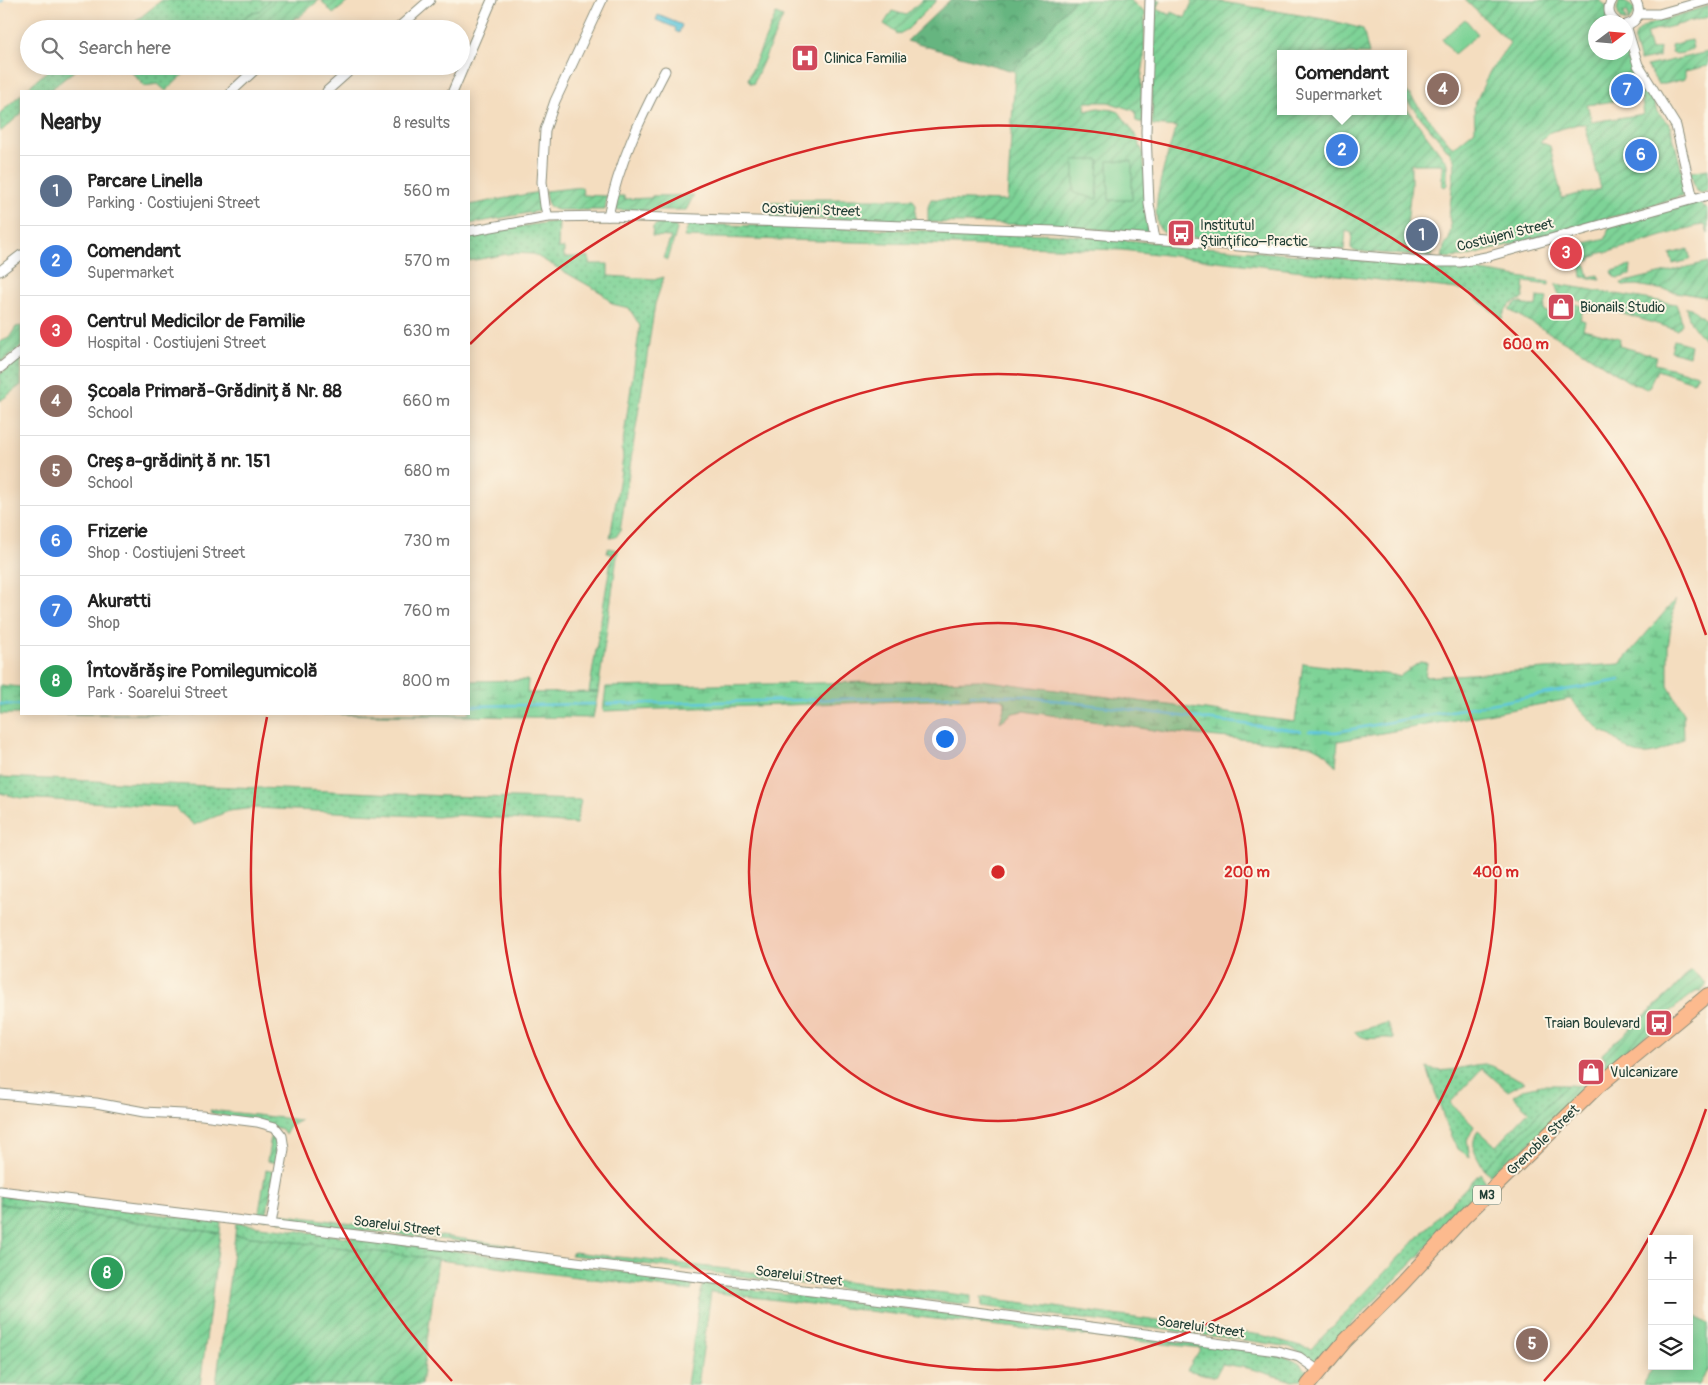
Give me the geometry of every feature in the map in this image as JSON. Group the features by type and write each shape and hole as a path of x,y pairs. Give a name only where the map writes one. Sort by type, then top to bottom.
{"highway":[{"name":"Grenoble Street","path":"1308,1385 1345,1341 1401,1285 1464,1217 1596,1088 1708,995"}],"street":[{"path":"407,20 430,0"},
{"path":"470,51 492,0"},
{"path":"548,217 542,182 545,130 555,101 602,0"},
{"path":"1150,0 1148,10 1146,132 1149,204 1154,238"},
{"path":"1610,15 1609,8 1612,0"},
{"path":"1633,22 1638,14 1638,4 1635,0"},
{"path":"1638,14 1660,14 1708,0"},
{"path":"1633,48 1638,65 1676,126 1693,199"},
{"path":"608,216 620,172 632,139 665,71"},
{"path":"233,90 249,75"},
{"path":"328,90 345,75"},
{"path":"453,90 460,75"},
{"name":"Costiujeni Street","path":"470,232 548,217 608,216 1056,231 1347,256 1460,262 1486,257 1708,195"},
{"path":"0,271 20,256"},
{"path":"0,368 20,352"},
{"path":"0,1094 96,1103 144,1112 202,1115 257,1122 275,1127 282,1136 284,1149 271,1224"},
{"name":"Soarelui Street","path":"0,1191 872,1298 1277,1351 1299,1357 1319,1371"}],"green space":[{"path":"162,0 270,0 258,12 248,14 242,20 137,20"},
{"path":"270,0 319,0 294,20 242,20 248,14 258,12"},
{"path":"321,0 350,0 333,14"},
{"path":"922,0 937,0 908,29 897,35 895,31 884,24 892,11 906,15"},
{"path":"950,0 1074,0 1013,71 907,41"},
{"path":"1074,0 1130,0 1145,13 1144,61 1141,80 1143,123 1136,121 1135,111 1108,102 1086,102 1085,111 1098,108 1119,112 1133,131 1143,152 1149,228 1147,233 1043,225 928,222 928,207 931,199 1007,201 1015,73 1013,71"},
{"path":"1154,0 1161,0 1157,9 1170,15 1172,12 1185,18 1193,0 1211,0 1329,20 1363,29 1368,50 1277,50 1277,115 1407,115 1407,109 1447,164 1447,185 1445,187 1442,185 1442,164 1411,164 1406,237 1437,240 1433,254 1429,257 1354,251 1351,248 1352,233 1346,231 1344,250 1170,235 1162,231 1157,220 1156,209 1160,182 1174,133 1178,127 1152,125 1152,17"},
{"path":"1465,0 1599,0 1607,6 1609,15 1588,15 1588,60 1628,60 1652,95 1657,112 1670,125 1688,194 1465,257 1442,258 1445,243 1449,240 1451,228 1449,216 1455,162 1450,153 1407,101 1407,92 1453,148 1475,130 1474,106 1490,71 1510,43","holes":["1641,97 1644,114 1592,122 1587,105","1578,124 1585,124 1601,189 1562,198 1550,146 1540,142 1550,132"]},
{"path":"1623,1 1633,7 1635,12 1633,15 1628,15 1628,12 1624,12 1625,15 1619,15 1617,9 1619,2"},
{"path":"1708,6 1708,17 1646,33 1651,50 1660,48 1659,57 1640,61 1635,45 1635,37 1641,29 1647,25"},
{"path":"776,14 783,17 753,84 750,83 748,79"},
{"path":"1465,19 1478,34 1454,54 1442,39"},
{"path":"1691,40 1693,48 1691,50 1677,54 1672,53 1671,45"},
{"path":"1708,52 1708,66 1685,71 1685,79 1665,84 1658,84 1647,66"},
{"path":"43,75 69,75 50,90 25,90"},
{"path":"134,75 183,75 167,90 158,84 144,86"},
{"path":"20,95 20,115 0,132 0,113"},
{"path":"1074,160 1099,160 1097,199 1074,193"},
{"path":"1108,161 1132,161 1132,200 1109,200"},
{"path":"1708,169 1708,191 1701,193 1696,191 1690,172"},
{"path":"582,187 583,195 607,196 605,210 557,210 548,203 545,191"},
{"path":"539,192 542,208 539,211 470,224 470,205"},
{"path":"694,195 686,210 614,210 613,207 616,196 624,196 624,199"},
{"path":"790,199 913,199 916,205 915,221 801,219 794,213"},
{"path":"771,202 786,202 786,214 783,218 770,218"},
{"path":"1698,202 1708,210 1708,234 1705,225 1696,226 1597,254 1597,256 1590,258 1591,260 1585,262 1589,277 1598,275 1600,280 1582,277 1579,254 1573,246 1606,238 1609,227"},
{"path":"559,221 558,248 564,248 564,257 589,257 589,264 608,264 608,276 657,279 664,277 655,304 620,531 616,537 610,538 623,458 622,449 640,326 629,308 612,304 602,293 533,254 513,253 470,261 470,237"},
{"path":"657,224 674,224 677,229 668,260 663,258 671,237 652,236 653,227"},
{"path":"689,224 1055,234 1482,271 1549,282 1549,285 1525,282 1523,299 1509,306 1502,319 1466,290 1122,250 684,237"},
{"path":"1688,249 1689,260 1673,264 1670,254"},
{"path":"1708,262 1708,295 1705,297 1636,285 1623,286 1621,283"},
{"path":"1631,266 1630,275 1619,278 1614,277 1612,271"},
{"path":"1556,284 1676,304 1682,324 1677,330 1560,295"},
{"path":"1537,297 1547,298 1544,311 1565,318 1569,302 1596,310 1595,313 1583,310 1580,319 1585,321 1583,329 1620,338 1619,346 1657,356 1655,364 1698,375 1693,382 1657,370 1648,389 1629,382 1585,353 1509,310 1516,303 1523,302 1524,305 1536,306"},
{"path":"1686,307 1691,308 1708,322 1708,341 1693,326"},
{"path":"20,326 20,348 0,363 0,342 9,338 16,327"},
{"path":"1674,340 1691,345 1689,356 1671,351"},
{"path":"20,359 20,386 0,401 0,374"},
{"path":"608,548 618,550 598,692 589,692 612,554 607,553"},
{"path":"1675,600 1668,647 1668,686 1683,711 1684,738 1664,750 1648,754 1633,752 1601,731 1570,699 1338,741 1336,767 1327,754 1312,746 1167,732 1023,711 1013,713 1000,722 1005,701 996,698 603,711 606,687 981,680 1295,722 1303,663 1400,676 1420,662 1427,663 1425,677 1620,664"},
{"path":"528,680 527,693 598,692 593,718 390,715 470,715 470,681"},
{"path":"0,685 20,687 20,714 0,714"},
{"path":"0,777 581,800 576,824 458,815 437,817 255,808 229,811 194,825 174,807 21,798 0,793"},
{"path":"1691,970 1707,984 1700,992 1698,990 1660,1019 1655,1024 1657,1026 1605,1071 1600,1065 1606,1060 1602,1054 1672,991"},
{"path":"1387,1023 1394,1039 1364,1038 1354,1032"},
{"path":"1485,1064 1524,1082 1508,1091 1482,1068 1450,1103 1474,1126 1467,1141 1470,1157 1458,1149 1445,1121 1427,1068 1449,1070"},
{"path":"1541,1085 1567,1085 1484,1169 1474,1146 1478,1130 1496,1146 1529,1111 1513,1096 1524,1089"},
{"path":"1567,1085 1588,1086 1496,1176 1494,1177 1484,1169"},
{"path":"210,1110 301,1120 290,1126 285,1135 282,1129 211,1113"},
{"path":"272,1130 279,1136 276,1163 267,1161"},
{"path":"266,1170 274,1172 266,1219 258,1218"},
{"path":"1480,1173 1488,1185 1348,1328 1318,1363 1290,1347 982,1306 981,1297 1261,1335 1311,1349"},
{"path":"0,1195 221,1222 220,1233 0,1204"},
{"path":"0,1204 220,1233 200,1385 0,1385"},
{"path":"280,1214 515,1246 279,1221"},
{"path":"236,1223 694,1281 691,1291 235,1235"},
{"path":"235,1235 438,1259 421,1385 216,1385"},
{"path":"573,1252 971,1296 971,1305 571,1255"},
{"path":"703,1285 1261,1352 1294,1361 1308,1373 1302,1380 1293,1381 1248,1368 1222,1364 1215,1377 1187,1370 1201,1348 711,1292 698,1385 687,1385 701,1290"},
{"path":"1693,1315 1708,1324 1708,1369 1699,1385 1643,1385 1652,1370 1693,1370"}],"water":[{"path":"658,15 682,25 679,33 675,31 676,28 656,20"}],"waterway":[{"path":"1309,731 1336,732 1620,680"},
{"path":"970,695 1021,696 1300,731"},
{"path":"607,704 959,696"},
{"path":"0,704 20,705"},
{"path":"470,706 594,704"}],"place":[{"name":"Clinica Familia","path":"805,58"},
{"name":"Școala Primară-Grădiniță Nr. 88","path":"1443,89"},
{"name":"Akuratti","path":"1627,90"},
{"name":"Comendant","path":"1342,150"},
{"name":"Frizerie","path":"1641,155"},
{"name":"Institutul Ştiinţifico–Practic","path":"1181,233"},
{"name":"Parcare Linella","path":"1422,235"},
{"name":"Centrul Medicilor de Familie","path":"1566,253"},
{"name":"Bionails Studio","path":"1561,307"},
{"name":"Traian Boulevard","path":"1659,1023"},
{"name":"Vulcanizare","path":"1591,1072"},
{"name":"Întovărășire Pomilegumicolă","path":"107,1273"},
{"name":"Creșa-grădiniță nr. 151","path":"1532,1344"}]}
